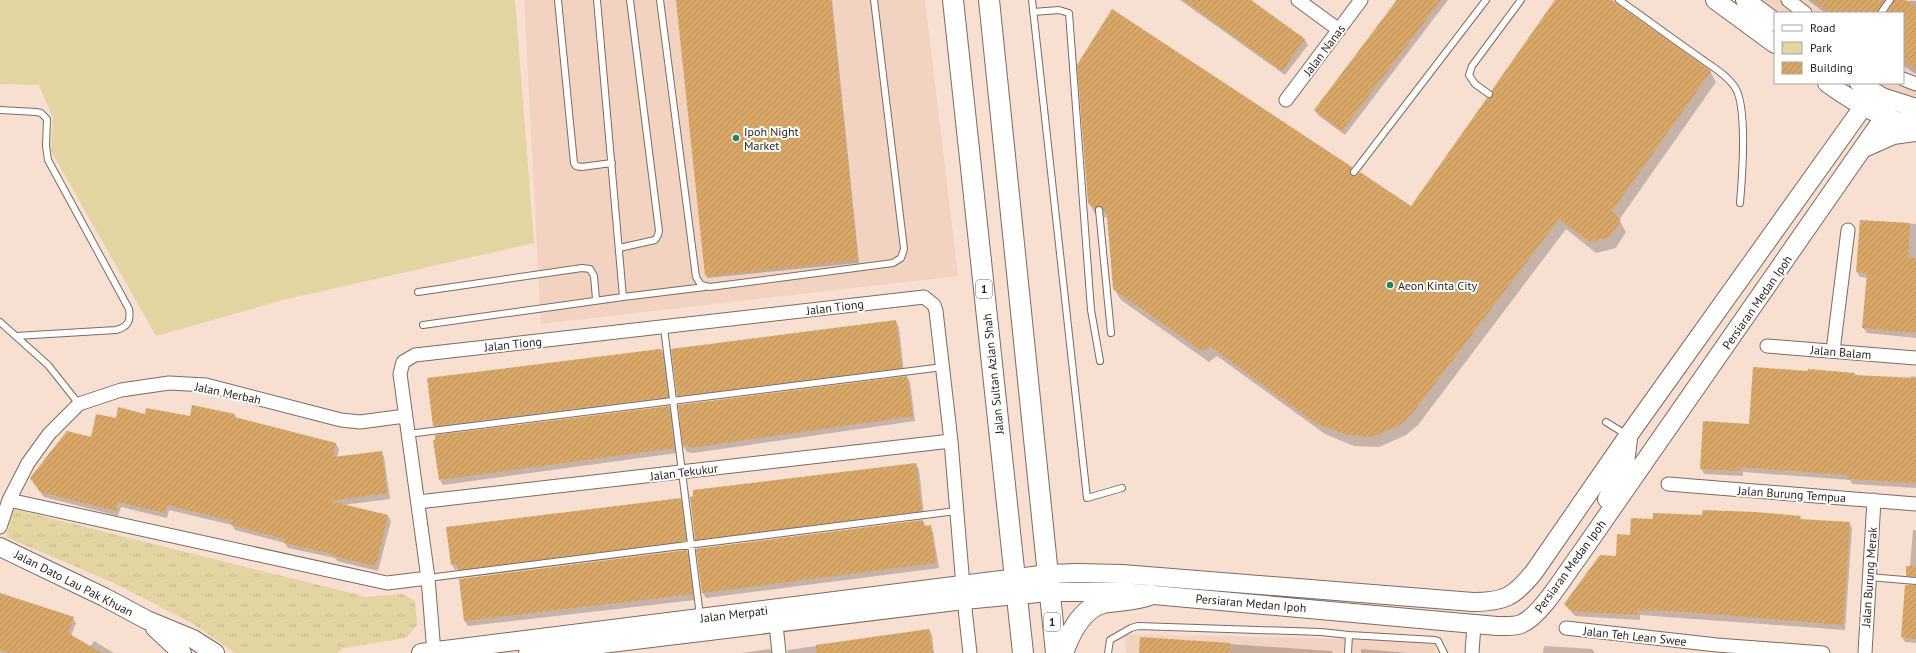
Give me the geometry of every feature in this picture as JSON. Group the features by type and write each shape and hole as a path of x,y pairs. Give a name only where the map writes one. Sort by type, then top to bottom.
{"main road":[{"name":"Jalan Sultan Azlan Shah","path":"953,0 1023,653"},
{"name":"1","path":"989,0 1056,653"},
{"path":"1063,653 1074,628 1082,616 1091,610 1102,604 1140,599 1150,595"}],"street":[{"path":"1298,0 1339,30"},
{"name":"Jalan Nanas","path":"1286,100 1361,0"},
{"path":"1715,0 1774,43"},
{"path":"1745,0 1774,21"},
{"path":"1788,0 1804,12"},
{"path":"1904,79 1916,84"},
{"path":"1828,84 1863,107 1904,124 1916,125"},
{"path":"1861,84 1882,97 1916,108"},
{"name":"Persiaran Medan Ipoh","path":"1048,583 1077,573 1122,574 1472,602 1493,602 1504,599 1518,592 1534,572 1628,436 1863,107 1882,97"},
{"path":"1882,97 1885,116"},
{"name":"Persiaran Medan Ipoh","path":"1048,583 1150,595 1474,624 1511,626 1529,620 1536,614 1579,556 1885,116"},
{"path":"1864,148 1893,135 1916,132"},
{"path":"1833,351 1848,230"},
{"name":"Jalan Tiong","path":"430,652 428,578 400,374 403,362 408,357 924,297 934,305 943,367"},
{"name":"Jalan Balam","path":"1767,346 1916,358"},
{"path":"943,367 951,441 963,593 970,653"},
{"name":"Jalan Merbah","path":"0,527 9,500 28,463 49,434 79,404 121,390 168,383 206,385 341,420 360,422 405,416"},
{"path":"1579,556 1625,464 1628,436"},
{"name":"Jalan Tekukur","path":"418,502 682,473 951,441"},
{"name":"Jalan Burung Tempua","path":"1668,484 1916,504"},
{"path":"9,500 387,584 428,578"},
{"name":"Jalan Burung Merak","path":"1865,653 1874,500"},
{"name":"Jalan Dato Lau Pak Khuan","path":"0,547 104,597 147,620 192,639 215,653"},
{"name":"Jalan Merpati","path":"430,652 529,650 701,625 1048,583"},
{"path":"775,616 779,653"},
{"name":"Jalan Dato Lau Pak Khuan","path":"147,620 182,653"},
{"path":"1472,653 1474,624"},
{"name":"Jalan Teh Lean Swee","path":"1566,628 1717,649 1823,653"}],"lane":[{"path":"558,0 574,163 576,166 580,167 612,163"},
{"path":"597,0 623,296"},
{"path":"619,248 655,240 658,235 630,0"},
{"path":"660,0 696,277 701,285 705,287"},
{"path":"423,325 596,299 705,287 893,263 901,258 904,249 874,0"},
{"path":"1032,0 1087,498 1122,488"},
{"path":"1354,172 1486,0"},
{"path":"1489,94 1474,84 1469,75 1472,66 1521,0"},
{"path":"1619,0 1717,71 1735,86 1740,102 1742,130 1743,170 1740,203"},
{"path":"1882,12 1890,0"},
{"path":"1033,12 1059,10 1069,13 1091,310 1100,361"},
{"path":"0,110 36,112 41,113 47,119 46,146 48,160 128,309 130,316 128,323 123,328 116,330 16,336"},
{"path":"1099,210 1111,332"},
{"path":"418,292 582,268 590,270 594,276 596,299"},
{"path":"0,322 48,365 79,404"},
{"path":"664,328 701,625"},
{"path":"408,434 943,367"},
{"path":"1606,422 1628,436"},
{"path":"428,578 956,512"},
{"path":"1869,577 1916,581"},
{"path":"1108,653 1110,640 1135,626 1321,632 1435,640 1441,645 1444,653"},
{"path":"1348,653 1349,635"}],"shaded area":[{"name":"Ipoh Night Market","path":"524,0 925,0 958,276 541,324"},
{"path":"1744,0 1916,0 1916,112 1864,84 1904,84 1904,12 1774,13"},
{"path":"1125,634 1437,641 1435,653 1126,653"}],"green space":[{"path":"0,0 515,0 534,243 283,300 156,336 51,151 53,118 39,85 0,84"},
{"path":"13,509 367,597 403,594 415,601 417,625 406,638 343,648 337,653 235,653 192,623 114,583 6,537"}],"building":[{"path":"676,0 831,0 858,260 705,276"},
{"path":"1183,0 1251,0 1305,39 1282,71"},
{"path":"1397,0 1441,0 1342,131 1314,110"},
{"path":"1555,0 1612,0 1711,71 1612,211 1621,220 1610,237 1590,242 1559,219 1412,414 1400,425 1372,437 1348,435 1317,424 1210,346 1202,351 1113,289 1107,214 1101,206 1095,208 1088,203 1077,65 1112,9 1352,167 1350,172 1352,176 1356,176 1360,172 1411,206 1487,98 1493,96 1492,90"},
{"path":"1813,0 1884,1 1878,12 1830,12"},
{"path":"1894,0 1905,0 1916,8 1916,69 1904,62 1904,12 1887,12"},
{"path":"1860,220 1910,223 1908,258 1916,258 1916,333 1862,328 1867,273 1856,272"},
{"path":"896,320 902,368 677,396 671,349"},
{"path":"660,349 662,350 668,397 433,426 427,378"},
{"path":"1753,367 1808,371 1808,369 1855,373 1855,375 1916,378 1916,483 1848,479 1848,475 1740,467 1740,471 1700,469 1703,421 1749,424"},
{"path":"907,376 913,416 689,448 689,446 683,447 678,405"},
{"path":"192,405 235,414 234,417 336,443 333,457 382,451 387,493 330,501 388,515 376,566 333,556 333,554 284,543 285,539 231,525 232,521 167,505 165,513 118,502 116,511 40,492 30,478 67,431 91,437 96,414 116,418 118,407 145,414 146,408 190,416"},
{"path":"669,406 674,448 439,480 433,440 435,440 435,435"},
{"path":"916,463 922,511 695,540 690,497 693,496 693,490"},
{"path":"681,498 686,541 458,570 457,564 451,565 446,527"},
{"path":"1703,510 1756,512 1801,516 1800,519 1850,522 1843,625 1689,612 1638,610 1637,615 1571,611 1564,604 1600,555 1616,556 1617,534 1630,535 1631,518 1653,519 1653,513 1702,515"},
{"path":"923,520 924,526 931,525 936,563 702,593 696,549"},
{"path":"687,550 693,594 464,621 459,579"},
{"path":"1906,566 1916,566 1916,576 1906,576"},
{"path":"1905,585 1916,585 1916,639 1901,637"},
{"path":"0,593 74,617 68,633 102,653 8,653 0,650"},
{"path":"929,629 933,653 816,653 816,645"},
{"path":"1140,637 1230,643 1230,653 1139,653"}],"place":[{"name":"Ipoh Night Market","path":"736,138"},
{"name":"Aeon Kinta City","path":"1390,285"}]}
